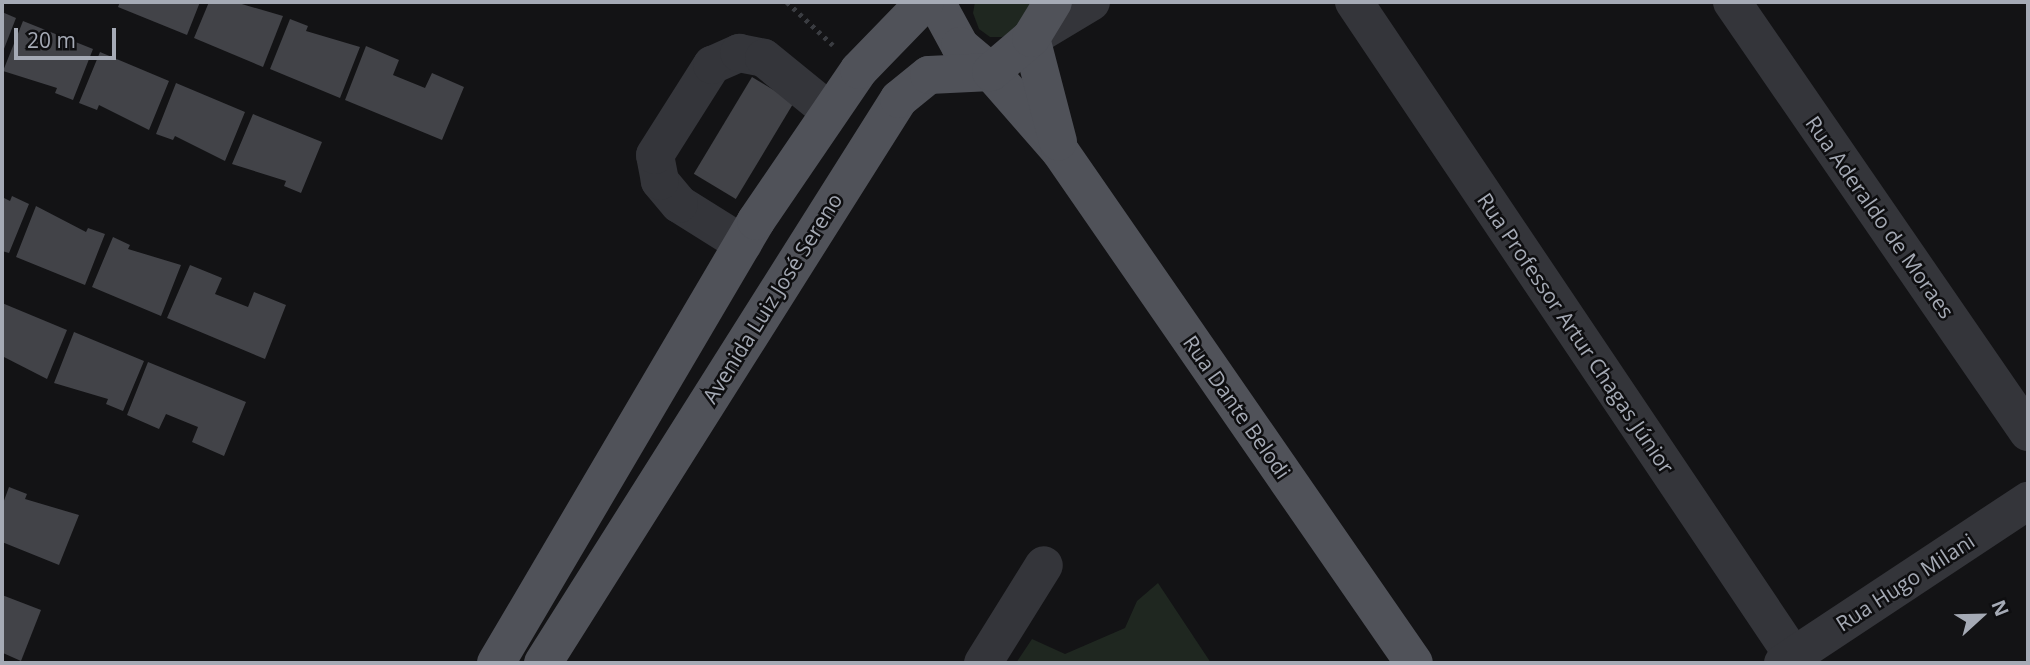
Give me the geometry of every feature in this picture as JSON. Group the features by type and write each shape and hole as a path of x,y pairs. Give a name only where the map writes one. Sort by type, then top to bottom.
{"main road":[{"path":"496,663 749,232 859,70 926,2"},
{"path":"936,2 949,33 991,72 1060,151"},
{"path":"991,72 1031,38 1053,2"},
{"path":"1031,38 1060,151"},
{"name":"Avenida Luiz José Sereno","path":"543,663 801,250 899,99 929,75 991,72"},
{"name":"Rua Dante Belodi","path":"1060,151 1414,663"},
{"path":"749,232 801,250"}],"street":[{"path":"1031,38 1091,2"},
{"name":"Rua Professor Artur Chagas Júnior","path":"1354,2 1791,661"},
{"name":"Rua Aderaldo de Moraes","path":"1732,2 2028,432"},
{"path":"749,232 679,204 660,181 655,155 712,65 739,53 764,58 829,111"},
{"name":"Rua Hugo Milani","path":"1791,661 2028,501"},
{"path":"983,663 1044,565"}],"path":[{"path":"787,2 859,70"}],"shaded area":[{"path":"975,2 1039,2 1027,24 1002,37 990,37 979,29 973,13"},
{"path":"1158,583 1211,663 1016,663 1032,639 1065,654 1125,628 1137,601"}],"building":[{"path":"120,2 200,2 187,35 118,7"},
{"path":"209,2 235,2 283,16 263,67 194,38"},
{"path":"2,12 16,18 2,54"},
{"path":"290,19 308,26 306,31 360,47 340,98 270,69"},
{"path":"23,21 93,49 73,100 55,93 57,88 3,71"},
{"path":"366,46 399,60 393,75 425,88 432,73 464,87 442,140 345,100"},
{"path":"100,52 169,81 149,130 99,105 97,110 79,103"},
{"path":"752,77 794,102 736,199 694,174"},
{"path":"176,83 245,112 225,161 175,136 173,140 156,134"},
{"path":"253,114 322,142 301,193 284,186 286,181 232,164"},
{"path":"12,196 29,204 9,253 2,251 2,197 10,201"},
{"path":"36,206 86,232 88,228 105,234 85,285 16,257"},
{"path":"113,237 130,245 128,249 181,265 161,316 92,287"},
{"path":"190,265 222,278 215,294 248,307 254,292 286,305 265,359 167,318"},
{"path":"2,303 67,330 47,379 2,356"},
{"path":"74,332 144,361 123,411 106,404 108,399 54,383"},
{"path":"148,362 246,402 224,456 192,442 198,427 166,414 159,429 127,415"},
{"path":"9,487 27,494 25,499 79,515 59,565 2,542 2,506"},
{"path":"2,595 41,610 21,661 3,653"}]}
